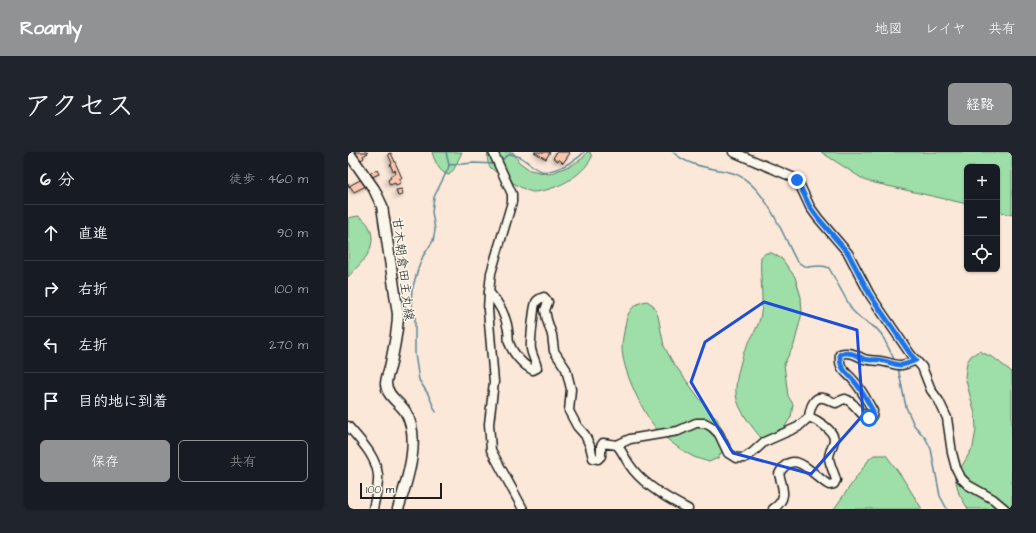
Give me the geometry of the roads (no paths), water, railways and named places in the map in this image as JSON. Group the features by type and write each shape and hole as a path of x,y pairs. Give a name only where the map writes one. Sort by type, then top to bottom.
{"main road":[{"name":"甘木朝倉田主丸線","path":"348,152 374,189 382,206 398,314 398,330 386,384 390,395 405,411 412,427 412,446 408,481 398,509"}],"street":[{"path":"493,152 512,194 512,202 491,272 488,310 494,382 488,424 491,450 523,509"},
{"path":"734,152 797,180 810,207 848,253 870,295 911,355 922,367 947,418 952,453 956,468 961,478 968,485 993,499 1005,509"},
{"path":"489,292 498,303 504,316 508,330 509,342 522,361 533,370 537,368 531,351 530,342 534,325 533,311 536,302 540,298 544,297 547,299 548,302 545,310 552,335 554,351 566,369 570,382 570,411 577,426 590,446 593,458 598,459 601,456 601,446 603,443 617,445 630,439 678,431 696,423 705,423 712,427 719,434 728,453 736,458 744,458 764,442 798,427 809,417 810,409 814,401 820,398 825,398 836,403 845,399 855,406 866,418 872,416 873,411 866,399 854,381 844,372 839,362 840,354 846,352 872,361 878,360 893,365 902,366 916,360"},
{"path":"773,509 780,504 783,499 783,490 779,474 782,467 790,463 795,462 807,466 829,485 834,484 836,480 830,465 829,457 834,438 832,433 809,417"},
{"path":"348,426 376,464 378,476 373,509"},
{"path":"617,445 629,464 640,476 663,495 688,509"}],"waterway":[{"path":"436,412 428,394 419,380 415,354 415,317 411,301 412,290 418,269 423,256 433,241 435,230 432,212 434,197 448,169 449,165 446,152"},
{"path":"501,162 505,157 511,154 520,157 538,170 546,171 564,166 584,152"},
{"path":"673,152 679,157 692,163 707,168 729,172 741,177 752,185 770,208 796,260 809,267 825,266 829,268 852,310 860,318 877,329 882,335 895,361"},
{"path":"449,165 474,163 496,164"},
{"path":"898,368 906,407 914,425 926,439 931,449 940,496 947,509"}]}
